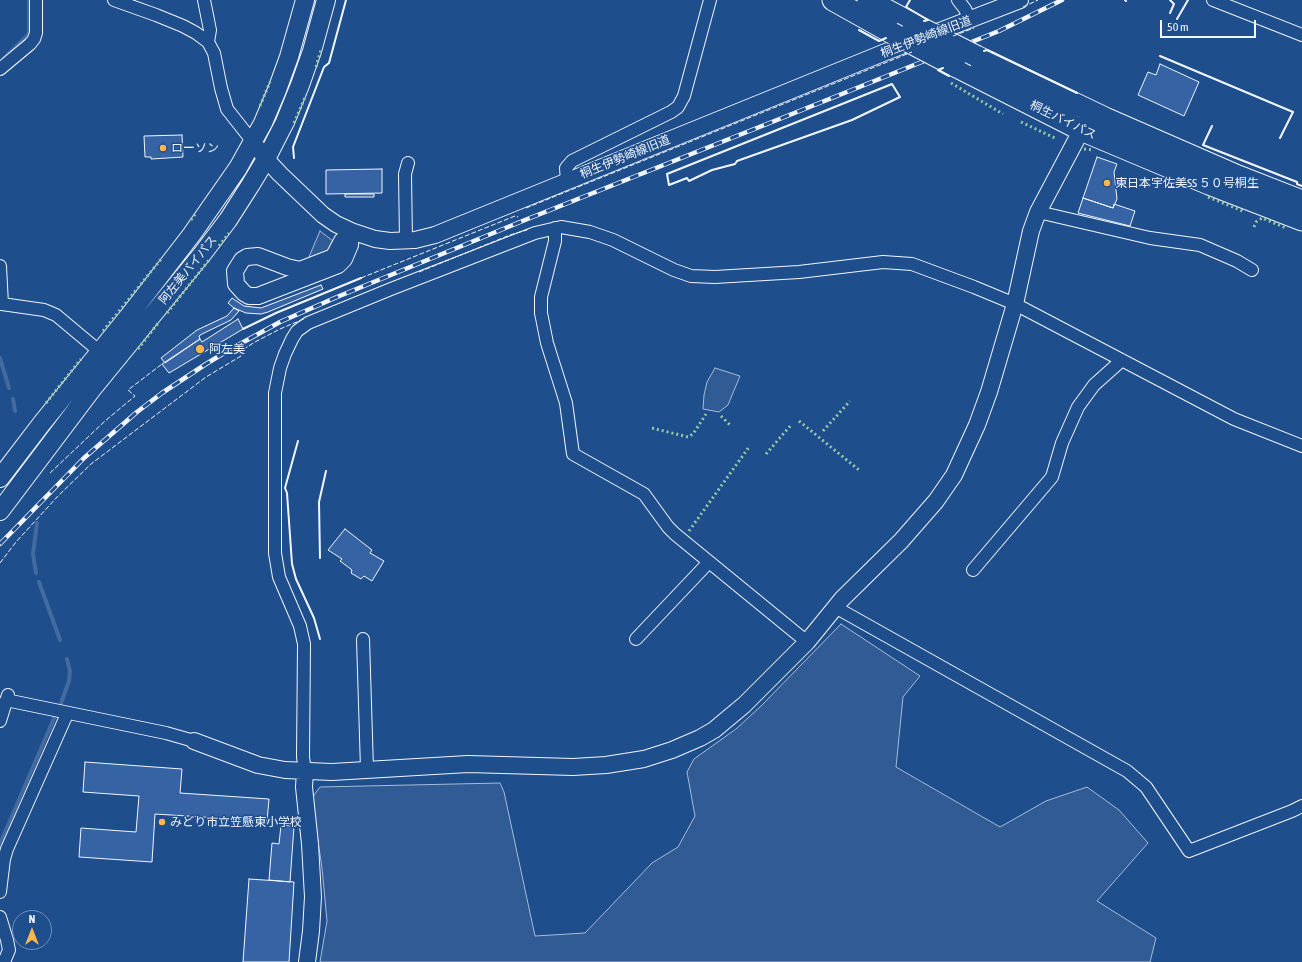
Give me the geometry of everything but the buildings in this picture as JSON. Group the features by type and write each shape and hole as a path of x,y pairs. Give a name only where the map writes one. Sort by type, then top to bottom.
{"highway":[{"name":"桐生バイパス","path":"833,0 892,33 1080,130 1209,184 1302,220"},
{"name":"桐生バイパス","path":"868,0 976,56 1090,112 1302,202"}],"main road":[{"name":"阿左美バイパス","path":"0,478 99,351 128,317 227,185 253,142 277,90 289,57 305,0"},
{"name":"阿左美バイパス","path":"0,511 92,389 203,253 228,220 266,160 285,122 300,85 326,0"}],"street":[{"path":"0,69 34,39 36,33 36,0"},
{"path":"114,0 183,26 208,42 214,53 227,109 253,142"},
{"path":"204,0 210,30 208,42"},
{"path":"567,181 566,168 572,161 671,112 678,107 684,96 710,0"},
{"path":"958,0 965,9 970,20"},
{"name":"桐生伊勢崎線旧道","path":"253,142 266,160 324,215 336,224 375,239 406,241 415,240 435,235 883,53 1020,0"},
{"path":"1213,0 1302,34"},
{"path":"0,721 7,697 67,714 166,733 194,741 258,765 284,770 332,772 468,764 573,767 627,762 659,755 696,740 714,730 744,705 807,642 835,607 901,541 931,507 954,476 977,425 989,392 1015,304 1031,231 1038,212 1090,112"},
{"path":"406,241 405,174 408,163"},
{"path":"1038,212 1150,238 1200,246 1237,261 1252,270"},
{"path":"308,962 313,897 310,844 304,787 304,644 300,626 279,578 275,553 275,393 280,368 290,344 297,331 308,323 391,288 535,233 555,228 568,227 600,236 645,255 674,270 691,276 715,277 799,272 883,262 902,262 926,268 1015,304 1234,419 1302,446"},
{"path":"555,228 554,241 541,297 541,313 547,343 566,403 573,454 644,494 671,530 807,642"},
{"path":"351,231 350,245 344,259 338,265 258,296 249,296 236,284 236,271 242,260 247,257 258,256 287,267 300,270 334,256 342,241 351,231"},
{"path":"0,266 2,304 44,310 56,315 99,351"},
{"path":"973,570 1052,476 1062,443 1078,407 1094,385 1122,360"},
{"path":"636,639 710,562"},
{"path":"835,607 1127,771 1146,787 1189,851 1302,806"},
{"path":"363,639 367,769"},
{"path":"0,892 2,858 58,731 67,714"},
{"path":"0,917 7,940 8,950 4,962"}],"shaded area":[{"path":"320,231 333,241 331,251 306,264"},
{"path":"715,368 740,376 728,405 719,412 703,409 707,382"},
{"path":"841,624 920,676 903,697 896,767 1000,827 1046,801 1087,787 1119,810 1148,843 1097,901 1156,938 1150,962 320,962 327,921 322,868 312,801 314,795 320,787 500,783 504,792 535,936 585,933 652,863 678,847 695,816 687,772 694,759 736,729 761,706"}],"waterway":[{"path":"3,59 27,36 29,32 29,0"},
{"path":"0,358 9,388"},
{"path":"13,399 15,411"},
{"path":"36,573 33,554 37,523"},
{"path":"39,582 60,640"},
{"path":"60,706 69,681 70,671 67,659"},
{"path":"0,844 55,716"}],"railway":[{"path":"0,544 84,458 137,412 162,393 206,364 280,322 525,220 999,31 1062,0"}],"hedge":[{"path":"316,67 321,50"},
{"path":"260,106 270,82"},
{"path":"951,83 1003,114"},
{"path":"294,123 306,95"},
{"path":"1021,122 1057,139"},
{"path":"1084,149 1094,150"},
{"path":"1208,197 1243,211"},
{"path":"191,220 196,213"},
{"path":"1254,227 1256,222 1262,218 1286,228"},
{"path":"219,246 229,233"},
{"path":"103,331 162,258"},
{"path":"167,313 209,260"},
{"path":"138,349 159,322"},
{"path":"46,403 81,359"},
{"path":"823,431 850,401"},
{"path":"652,428 688,437 693,434 706,414"},
{"path":"721,416 731,426"},
{"path":"799,421 859,470"},
{"path":"766,454 791,425"},
{"path":"689,531 749,447"}],"fence":[{"path":"1023,7 1038,0"},
{"path":"953,36 974,28"},
{"path":"526,208 912,52"},
{"path":"361,278 515,216 518,217"},
{"path":"419,272 510,235 527,230 527,228"},
{"path":"0,563 16,542 58,496 91,464 206,377 241,356 239,352 280,329 306,318"},
{"path":"50,473 105,421 135,396 128,390 162,364"}],"wall":[{"path":"294,158 293,147 324,67 329,63 346,0"},
{"path":"910,0 906,7 928,20 924,21"},
{"path":"1170,0 1174,4 1170,13"},
{"path":"1177,19 1188,0"},
{"path":"859,30 879,41 886,38"},
{"path":"984,51 987,50 1077,93"},
{"path":"1160,56 1293,112 1280,138"},
{"path":"943,68 938,70 949,76"},
{"path":"892,84 900,97 852,120 737,161 735,164 712,170 689,181 687,178 669,185 667,174 892,84"},
{"path":"1212,126 1203,145 1297,182 1297,184 1302,186"},
{"path":"243,329 276,313 361,278"},
{"path":"298,441 285,488 287,493 292,564 296,579 314,618 320,639"},
{"path":"320,558 319,502 326,471"}],"place":[{"name":"ローソン","path":"163,148"},
{"name":"東日本宇佐美SS ５０号桐生","path":"1107,183"},
{"name":"阿左美","path":"200,349"},
{"name":"みどり市立笠懸東小学校","path":"162,822"}]}
